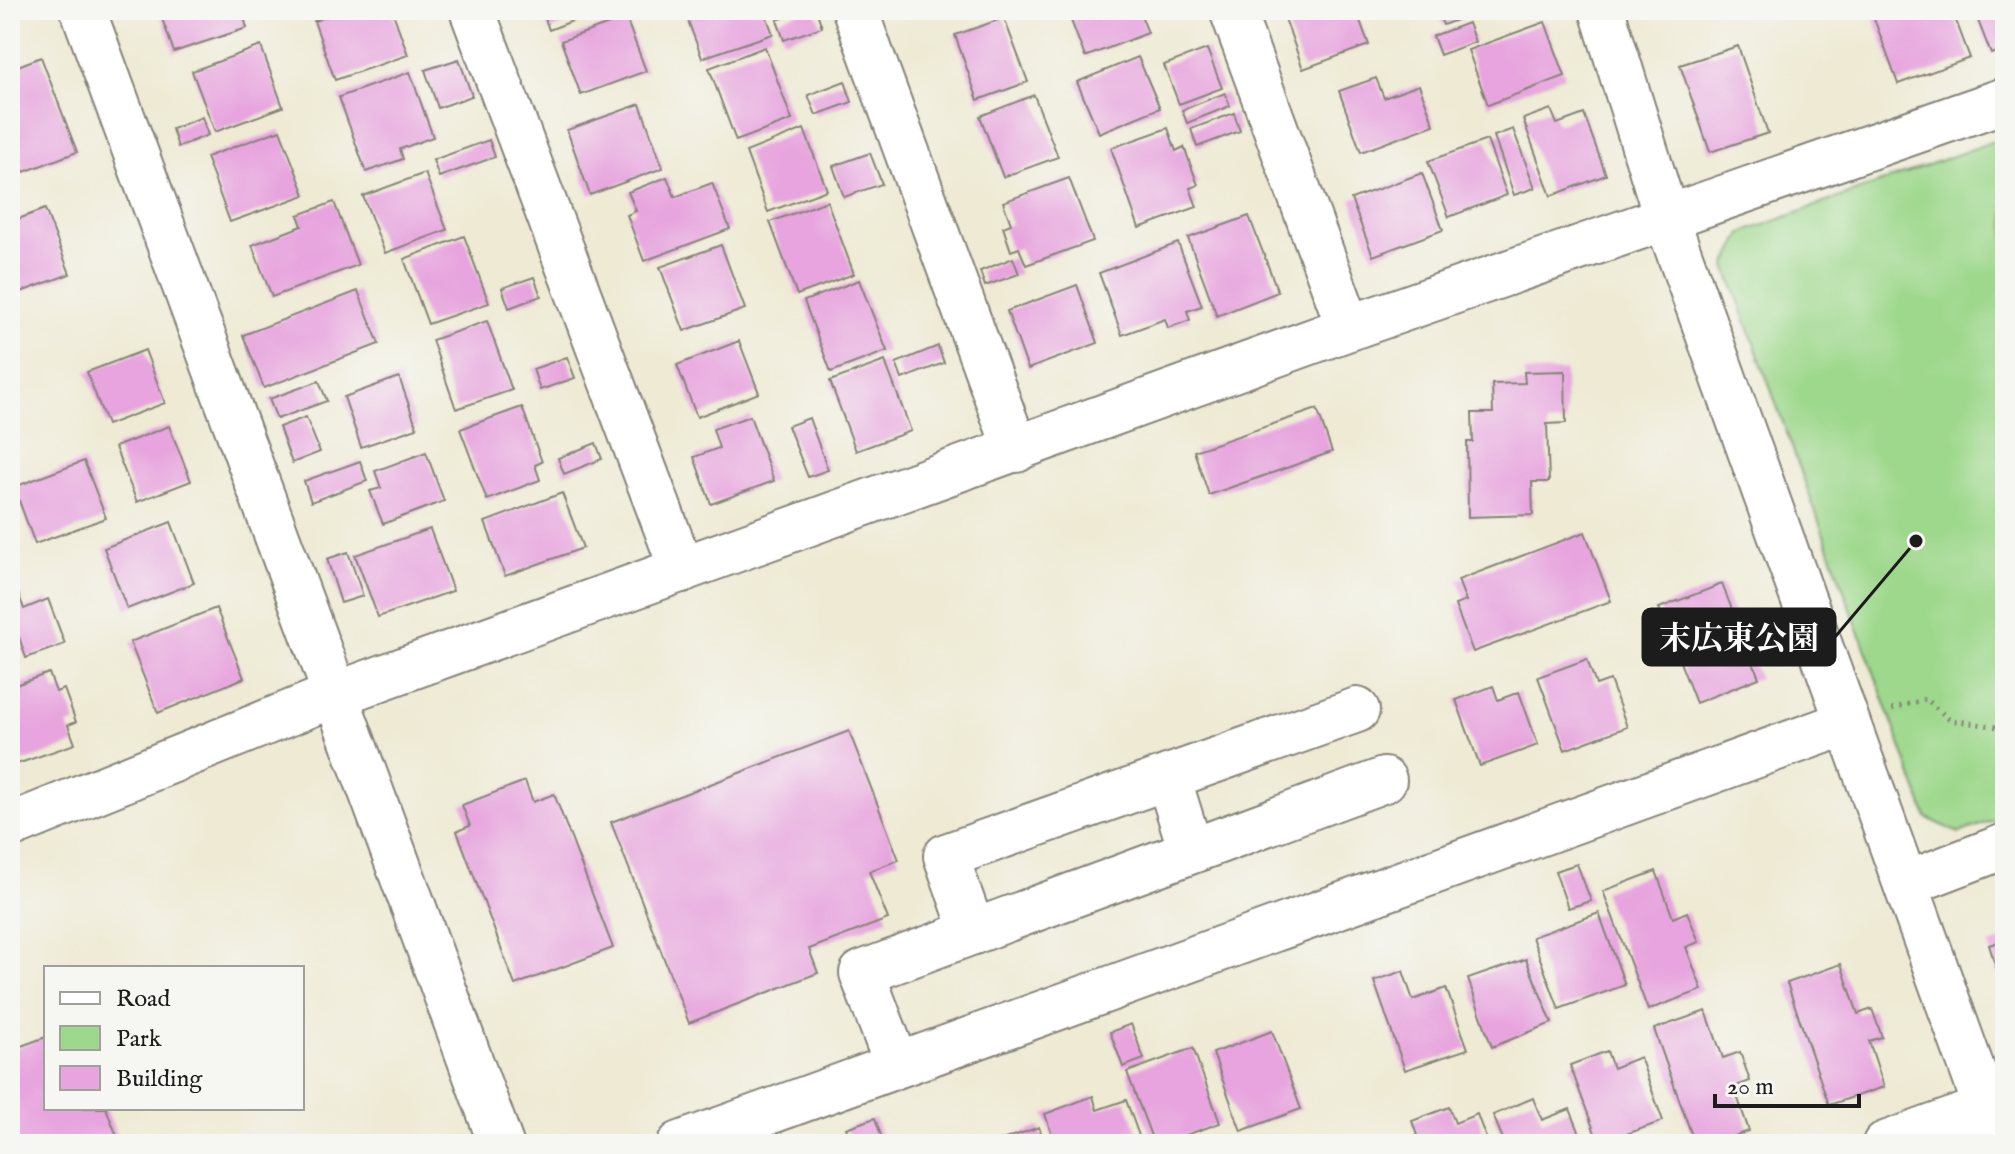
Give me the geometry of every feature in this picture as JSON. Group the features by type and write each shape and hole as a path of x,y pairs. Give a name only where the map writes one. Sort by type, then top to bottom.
{"street":[{"path":"83,10 501,1144"},
{"path":"472,10 682,570"},
{"path":"855,10 1016,450"},
{"path":"1232,10 1349,328"},
{"path":"1602,10 1666,217 1992,1126 1885,1144"},
{"path":"10,826 334,695 1349,328 2005,100"},
{"path":"973,932 946,856 1357,710"},
{"path":"680,1144 1846,723"},
{"path":"1168,777 1191,851"},
{"path":"897,1065 862,973 1384,780"},
{"path":"1906,884 2005,846"}],"path":[{"path":"1846,723 1926,699 1950,720 2005,728"}],"green space":[{"path":"2005,137 2005,816 1959,833 1927,818 1726,266 1742,233"}],"building":[{"path":"159,10 242,10 247,28 174,52"},
{"path":"344,10 392,10 408,55 335,80 314,21"},
{"path":"542,10 601,10 549,30"},
{"path":"684,10 764,10 773,34 702,58"},
{"path":"805,10 816,10 822,27 784,40 777,20"},
{"path":"1067,10 1139,10 1148,33 1085,57"},
{"path":"1282,10 1356,10 1369,45 1303,69"},
{"path":"1437,10 1483,10 1443,25"},
{"path":"1871,10 1952,10 1970,58 1898,84"},
{"path":"1974,10 2005,10 2005,49 1991,54"},
{"path":"626,18 646,71 581,95 561,41"},
{"path":"1004,18 1028,82 978,100 955,35"},
{"path":"1545,22 1565,76 1488,105 1468,50"},
{"path":"1468,23 1475,42 1440,55 1433,36"},
{"path":"261,46 283,107 215,132 192,71"},
{"path":"1738,46 1768,133 1710,152 1680,65"},
{"path":"765,47 792,120 736,141 709,68"},
{"path":"1207,49 1222,88 1179,104 1164,65"},
{"path":"41,57 77,152 24,172 10,134 10,69"},
{"path":"1138,57 1160,108 1099,133 1077,82"},
{"path":"459,59 472,96 438,108 425,70"},
{"path":"410,72 433,137 400,149 403,159 366,172 339,97"},
{"path":"1376,78 1384,98 1419,85 1434,125 1361,152 1339,91"},
{"path":"845,81 852,102 816,115 808,95"},
{"path":"1225,93 1230,106 1187,123 1182,110"},
{"path":"1034,95 1058,157 1003,177 980,116"},
{"path":"640,104 663,168 590,195 567,130"},
{"path":"1551,109 1557,124 1584,114 1606,175 1551,196 1523,119"},
{"path":"1234,113 1240,131 1197,147 1191,129"},
{"path":"202,117 208,135 178,147 172,129"},
{"path":"1168,128 1176,151 1184,147 1198,185 1190,188 1197,207 1139,228 1111,148"},
{"path":"804,129 827,190 768,212 746,152"},
{"path":"1513,129 1535,188 1514,195 1494,136"},
{"path":"280,130 305,195 230,222 206,157"},
{"path":"489,140 495,157 439,177 433,160"},
{"path":"1487,140 1507,195 1449,217 1428,161"},
{"path":"870,153 882,184 844,197 833,166"},
{"path":"425,173 447,230 385,253 363,196"},
{"path":"1422,173 1443,230 1373,256 1351,199"},
{"path":"667,177 675,197 712,183 730,229 644,261 627,215 636,211 628,192"},
{"path":"1069,178 1093,241 1026,265 1019,248 1011,251 1003,227 1011,224 1003,202"},
{"path":"827,201 854,274 797,295 770,222"},
{"path":"334,202 358,265 272,297 252,245 302,226 298,215"},
{"path":"45,209 70,274 10,296 10,222"},
{"path":"1249,216 1278,292 1217,316 1188,238"},
{"path":"464,236 489,303 428,324 404,259"},
{"path":"1178,243 1202,306 1187,311 1190,320 1168,328 1165,319 1122,335 1099,273"},
{"path":"721,245 745,309 684,331 660,267"},
{"path":"1013,258 1019,274 985,286 980,271"},
{"path":"534,277 541,296 509,308 502,288"},
{"path":"859,280 887,351 831,372 804,301"},
{"path":"1077,285 1098,343 1028,369 1007,311"},
{"path":"358,291 379,344 264,388 243,335"},
{"path":"487,321 512,390 456,409 432,340"},
{"path":"739,341 759,393 697,417 677,365"},
{"path":"938,346 944,363 902,379 896,363"},
{"path":"145,350 165,403 107,425 87,372"},
{"path":"567,357 575,378 540,390 533,369"},
{"path":"885,361 911,431 856,451 830,381"},
{"path":"1565,371 1566,423 1547,424 1549,482 1532,482 1533,515 1468,517 1467,442 1473,442 1472,413 1493,413 1492,384 1525,383 1524,372"},
{"path":"399,377 417,428 361,447 344,397"},
{"path":"319,381 327,401 277,419 269,399"},
{"path":"522,407 542,462 535,465 540,480 487,500 460,429"},
{"path":"1317,409 1332,452 1209,495 1194,451"},
{"path":"750,416 774,481 711,504 694,457 719,448 713,429"},
{"path":"306,417 320,452 292,463 279,427"},
{"path":"809,418 828,470 808,477 788,426"},
{"path":"169,426 191,481 137,502 115,447"},
{"path":"596,443 602,459 564,474 558,458"},
{"path":"426,452 444,501 383,524 370,491 381,488 375,471"},
{"path":"84,461 106,518 35,544 14,487"},
{"path":"360,461 367,481 311,502 304,481"},
{"path":"562,493 583,548 505,576 485,522"},
{"path":"171,522 194,583 127,609 104,548"},
{"path":"430,529 453,591 378,617 355,555"},
{"path":"1585,532 1611,601 1473,652 1455,605 1466,601 1458,580"},
{"path":"348,552 363,596 341,603 327,559"},
{"path":"1722,584 1759,678 1696,703 1659,608"},
{"path":"16,587 24,609 48,599 65,644 26,658 19,637 10,641 10,589"},
{"path":"216,608 244,678 158,713 130,642"},
{"path":"1587,659 1596,685 1610,680 1627,727 1565,750 1538,677"},
{"path":"49,673 56,692 64,689 76,722 68,725 75,744 17,764 10,744 10,687"},
{"path":"1493,686 1498,700 1519,692 1538,745 1480,766 1456,700"},
{"path":"849,731 899,860 869,871 888,919 809,949 818,973 689,1023 611,822"},
{"path":"525,781 533,802 554,794 613,948 515,985 457,831 470,826 462,805"},
{"path":"1577,864 1591,901 1568,908 1555,871"},
{"path":"1656,871 1673,918 1687,912 1699,942 1686,947 1702,990 1648,1010 1603,891"},
{"path":"1599,913 1625,985 1559,1009 1532,937"},
{"path":"2005,940 2005,992 2004,992 1989,945"},
{"path":"1526,959 1552,1023 1492,1047 1468,979"},
{"path":"1841,964 1858,1014 1872,1009 1882,1037 1869,1041 1884,1087 1829,1105 1787,983"},
{"path":"1403,971 1413,1000 1446,988 1468,1049 1405,1070 1374,981"},
{"path":"1706,1011 1723,1058 1740,1052 1750,1081 1734,1087 1749,1131 1713,1144 1695,1144 1654,1029"},
{"path":"1131,1024 1144,1059 1123,1067 1110,1032"},
{"path":"1272,1031 1301,1109 1241,1131 1213,1053"},
{"path":"44,1038 44,1110 107,1110 120,1144 10,1144 10,1050"},
{"path":"1193,1048 1220,1123 1154,1144 1127,1072"},
{"path":"1607,1051 1613,1068 1640,1057 1663,1121 1599,1144 1570,1065"},
{"path":"1093,1096 1097,1110 1126,1100 1142,1144 1055,1144 1045,1114"},
{"path":"1533,1098 1542,1120 1570,1109 1584,1144 1505,1144 1493,1115"},
{"path":"1449,1107 1455,1123 1477,1114 1488,1144 1420,1144 1412,1121"},
{"path":"875,1118 884,1144 851,1144 846,1128"},
{"path":"1039,1127 1045,1144 991,1144"}],"place":[{"name":"末広東公園","path":"1916,541"}]}
